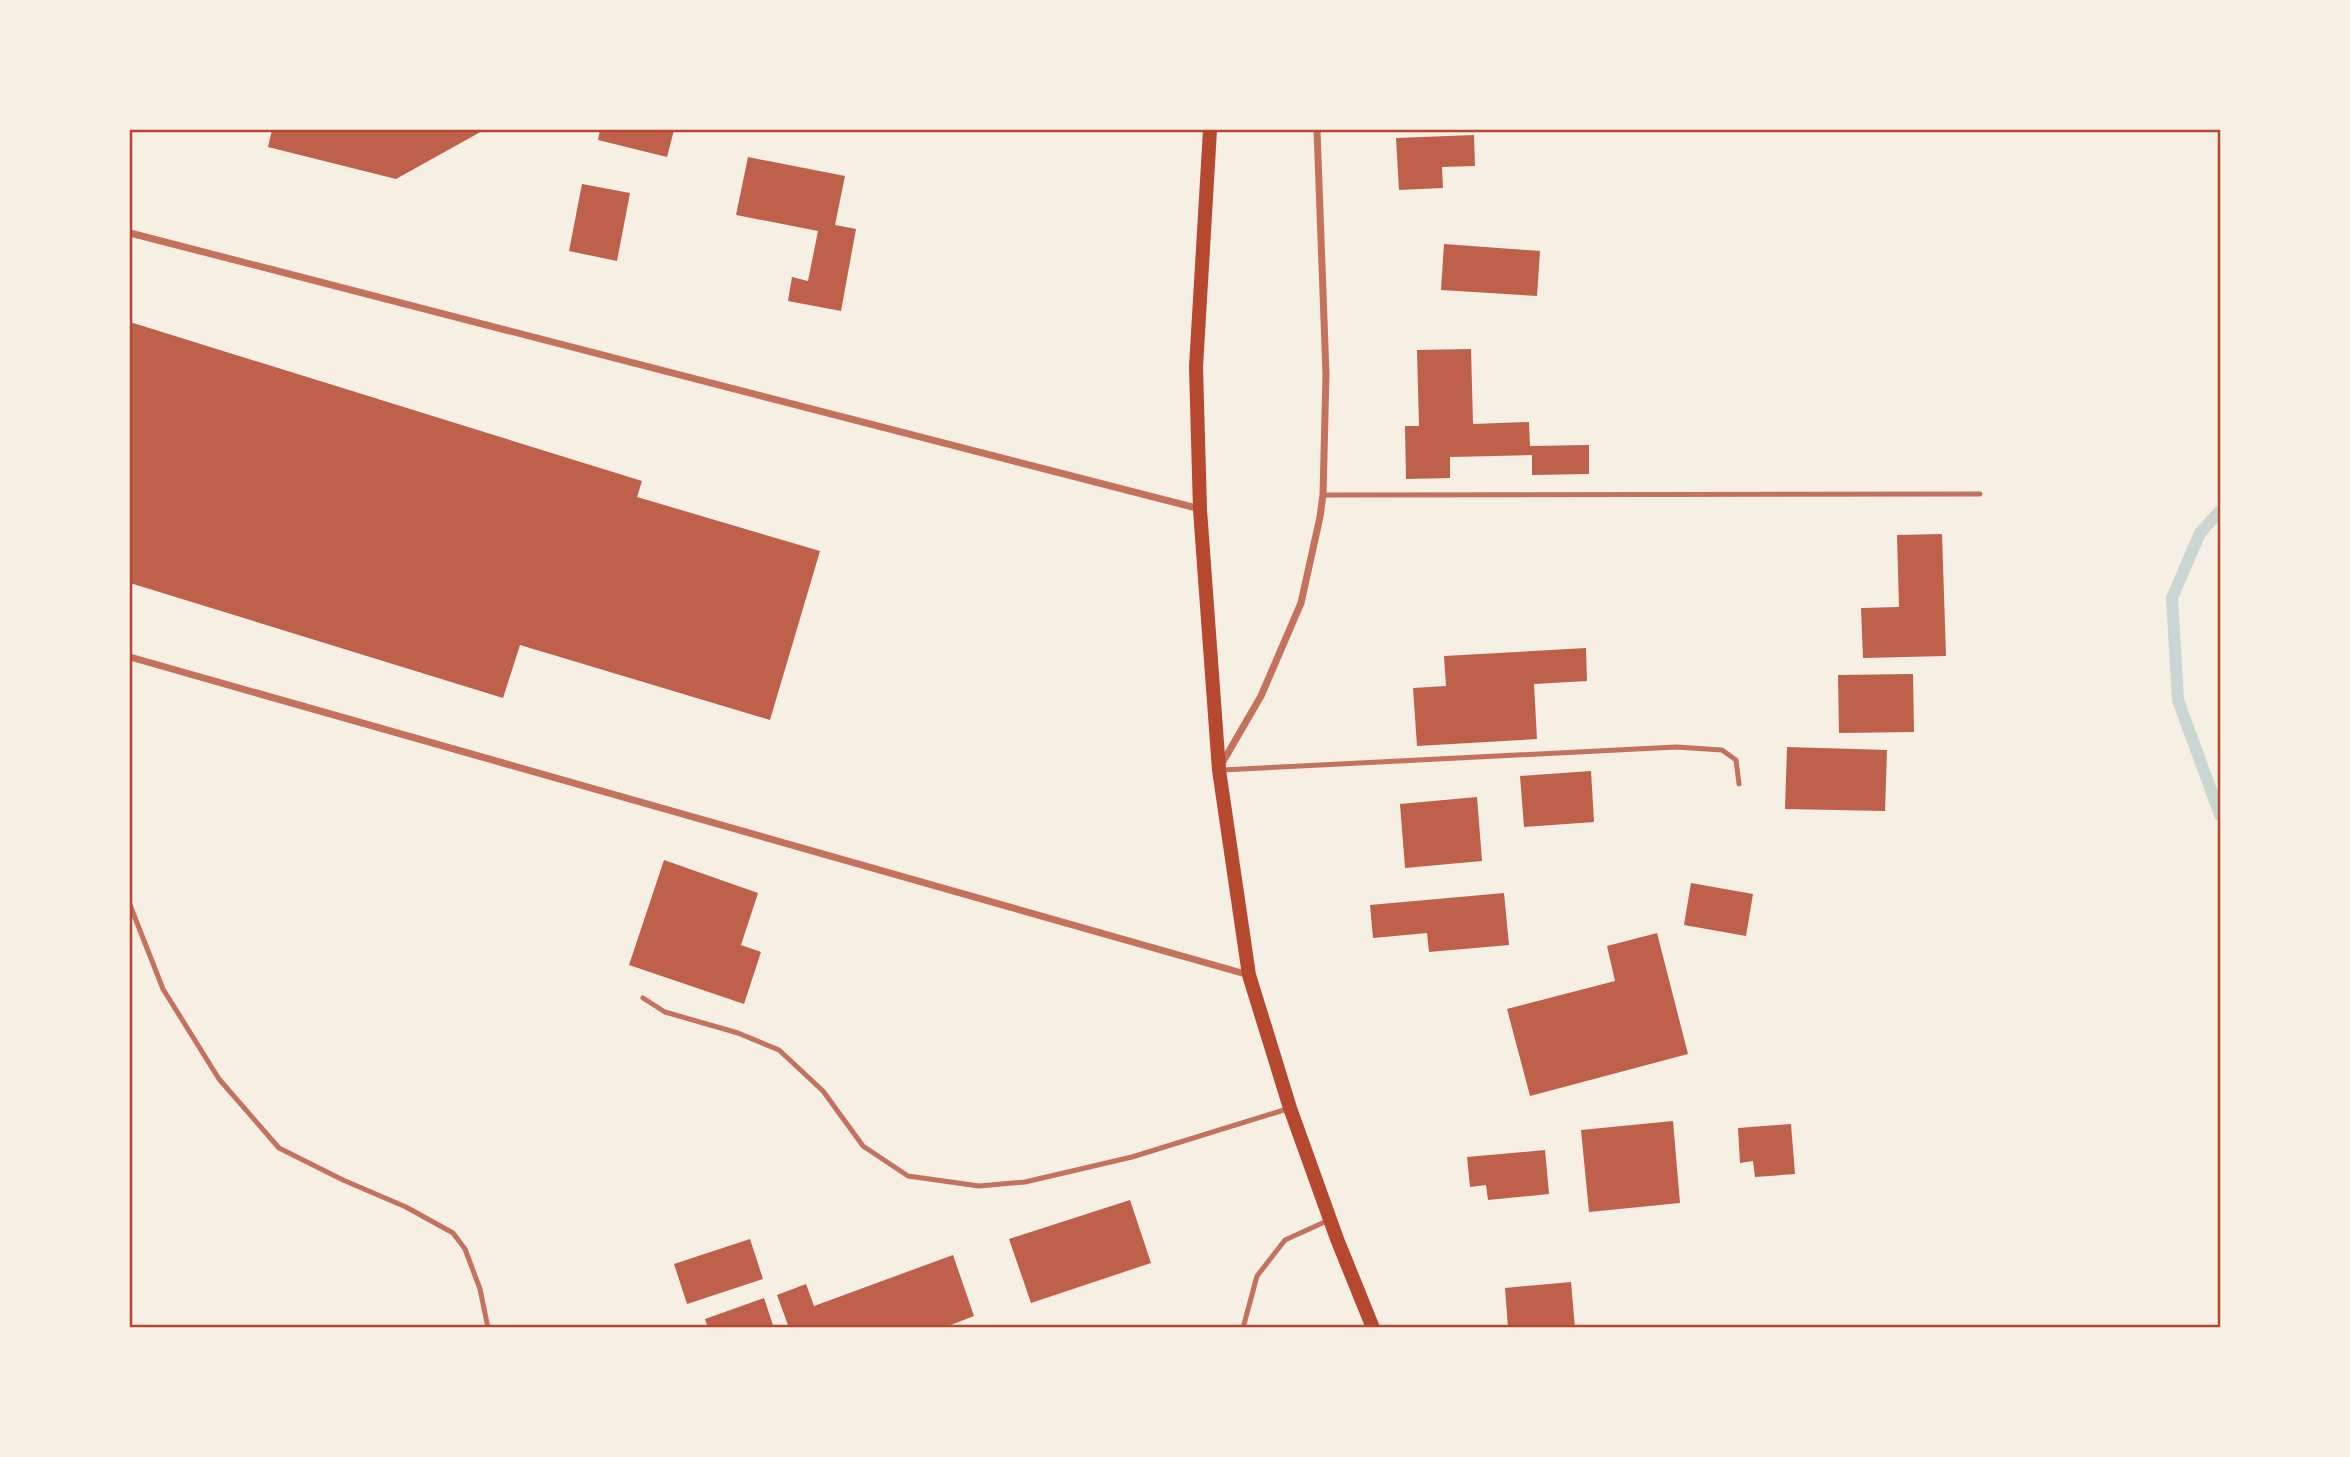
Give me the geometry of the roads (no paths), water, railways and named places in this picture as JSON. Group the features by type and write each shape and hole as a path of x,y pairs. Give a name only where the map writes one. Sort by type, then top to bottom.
{"main road":[{"path":"1210,130 1196,367 1200,509 1219,770 1249,975 1290,1108 1330,1220 1373,1328"}],"street":[{"path":"1219,770 1261,696 1301,603 1323,495 1326,374 1317,130"},
{"path":"130,233 1200,509"},
{"path":"130,657 1249,975"}],"lane":[{"path":"1323,495 1980,494"},
{"path":"1219,770 1676,747 1722,750 1736,760 1739,784"},
{"path":"130,905 163,989 219,1079 279,1148 453,1233 465,1249 476,1279 488,1328"},
{"path":"643,999 666,1012 738,1033 779,1050 823,1091 863,1146 908,1176 979,1186 1025,1182 1132,1157 1290,1108"},
{"path":"1243,1328 1257,1276 1285,1240 1330,1220"}],"waterway":[{"path":"2220,511 2200,533 2172,598 2178,700 2220,815"}]}
